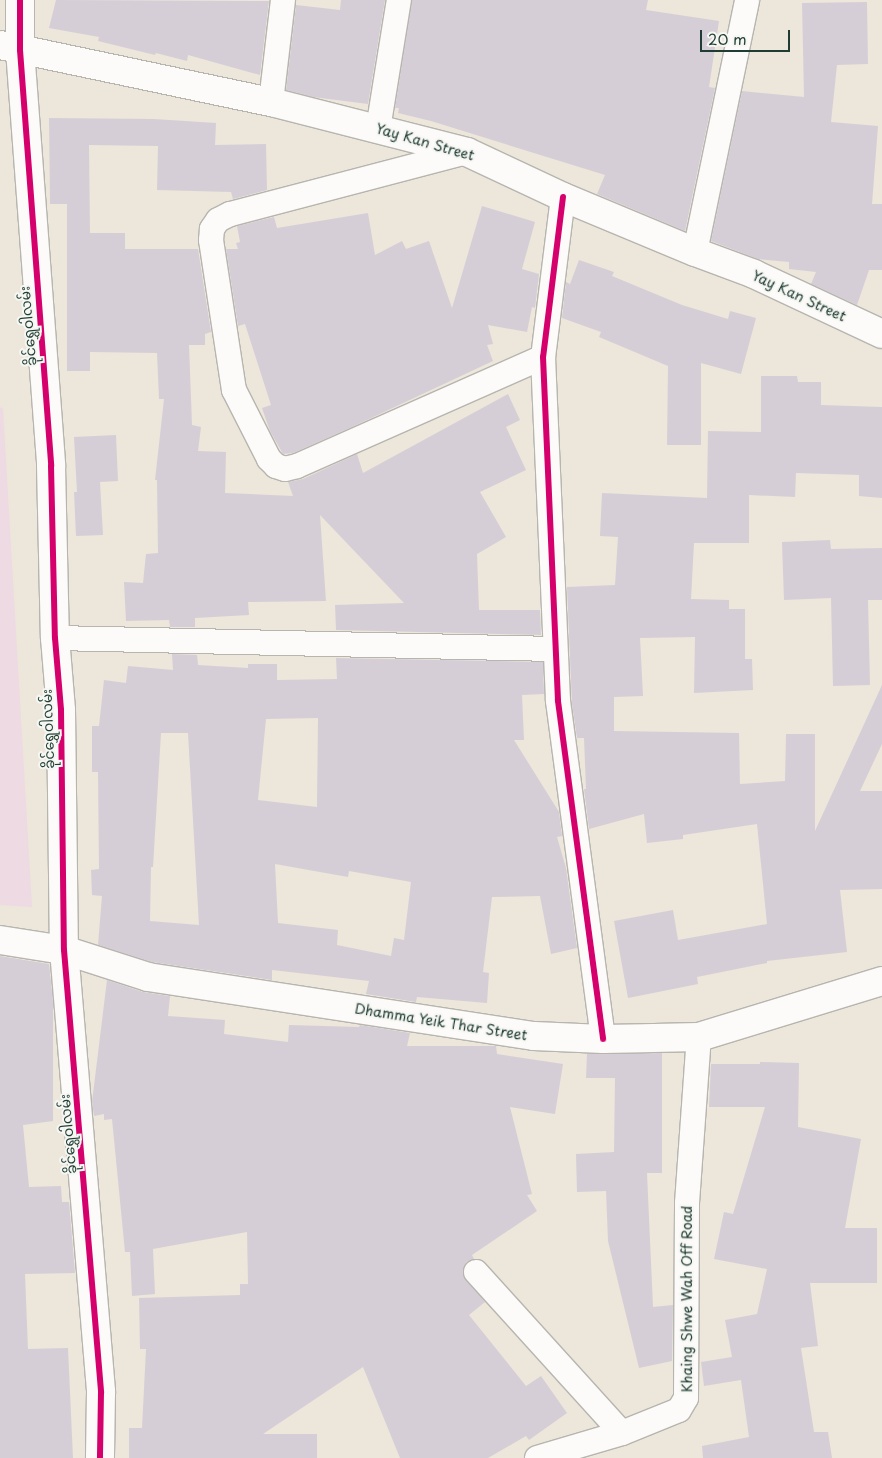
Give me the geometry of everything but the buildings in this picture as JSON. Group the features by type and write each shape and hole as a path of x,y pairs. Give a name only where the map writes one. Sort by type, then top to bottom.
{"main road":[{"name":"ခိုင်ရွှေဝါလမ်း","path":"20,0 10,47 51,466 55,638 61,710 64,950 101,1392 100,1458"},
{"name":"Yay Kan Street","path":"10,47 272,102 467,152 563,197 695,252 754,274 882,334"},
{"name":"Dhamma Yeik Thar Street","path":"0,940 64,950 148,977 534,1036 603,1039 699,1037 882,981"}],"street":[{"path":"272,102 283,0"},
{"path":"378,129 399,0"},
{"path":"695,252 747,0"},
{"path":"467,152 230,214 218,220 212,229 211,240 234,390 269,459 276,466 285,469 297,466 543,357"},
{"path":"563,197 543,357 555,650 558,701 603,1039"},
{"path":"55,638 555,650"},
{"name":"Khaing Shwe Wah Off Road","path":"537,1458 622,1433 679,1410 686,1398 687,1203 699,1037"},
{"path":"476,1272 622,1433"}],"shaded area":[{"path":"0,407 3,409 32,907 0,905"}],"cycle path":[{"path":"20,0 20,50 51,466 55,638 61,710 64,950 101,1392 100,1458"},
{"path":"563,197 543,357 558,701 603,1039"}]}
